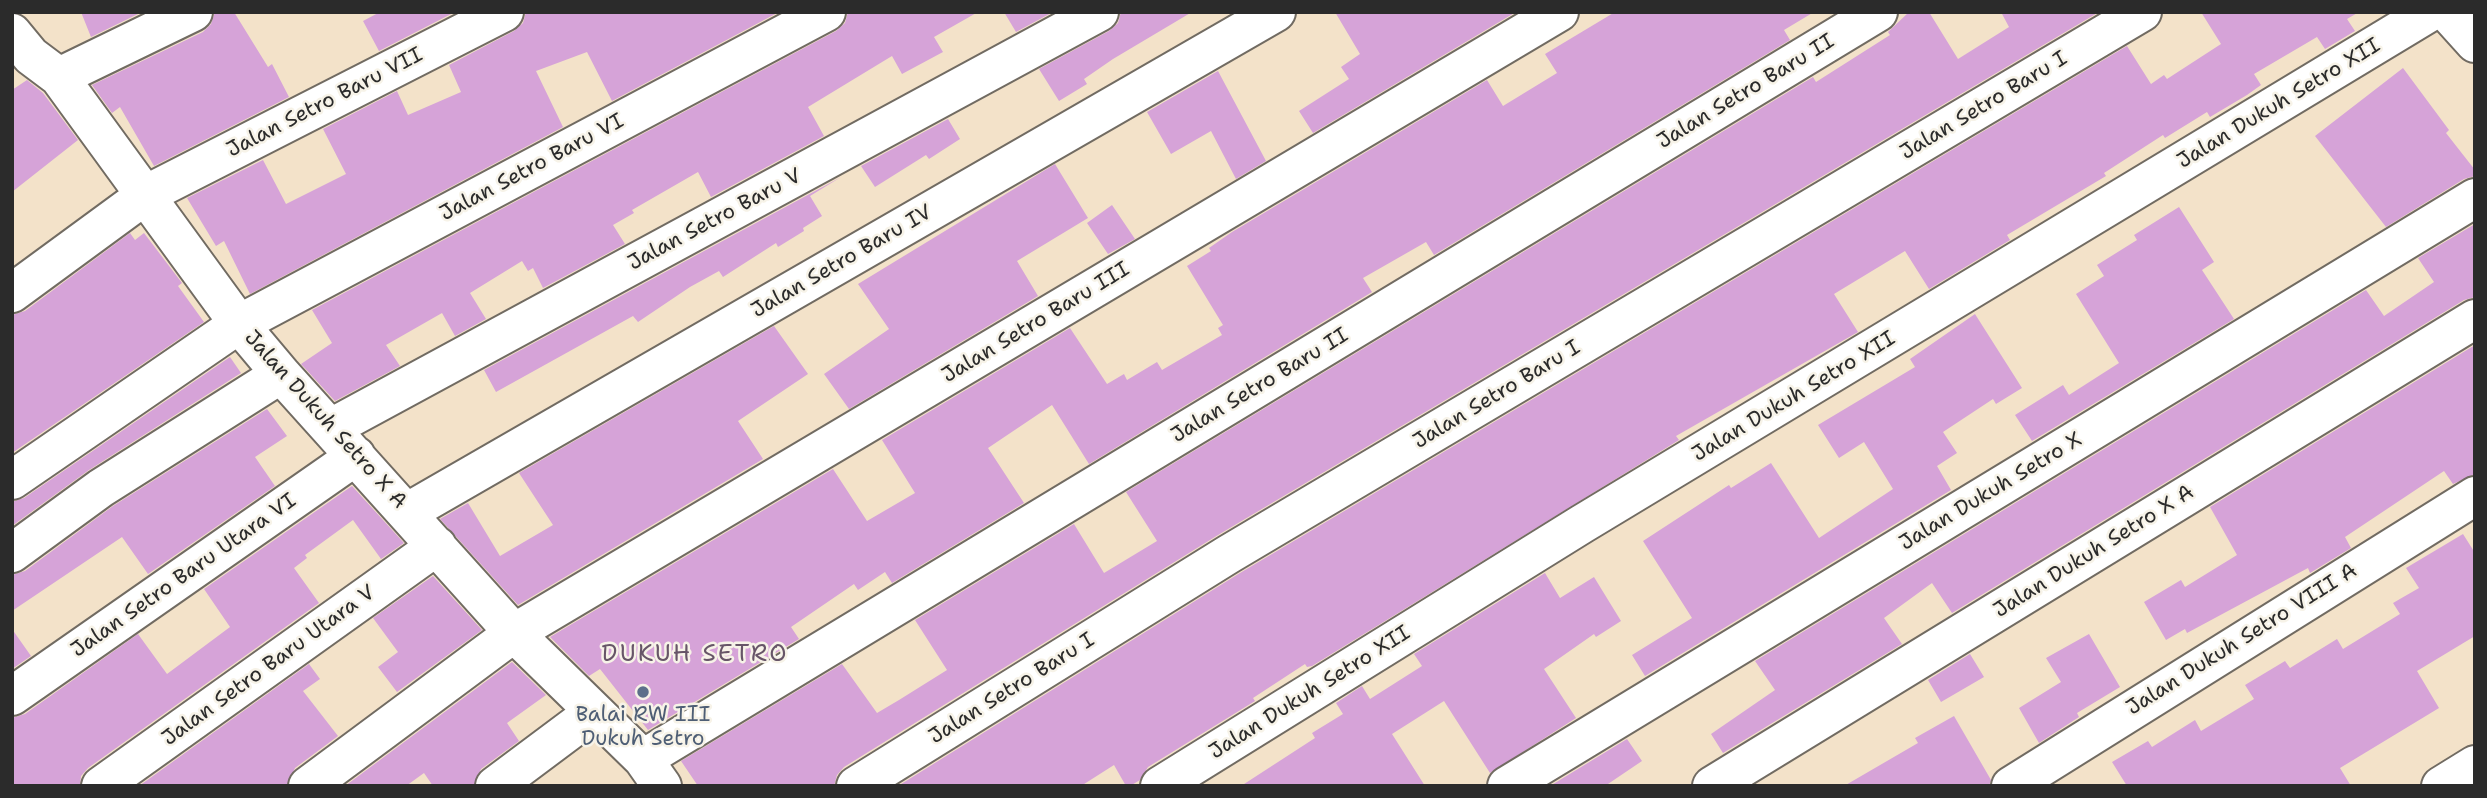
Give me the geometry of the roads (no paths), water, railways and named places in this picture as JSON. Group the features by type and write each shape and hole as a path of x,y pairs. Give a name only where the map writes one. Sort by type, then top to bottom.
{"street":[{"path":"29,59 193,12"},
{"name":"Jalan Setro Baru VII","path":"12,293 147,194 503,12"},
{"name":"Jalan Setro Baru VI","path":"12,480 239,324 826,12"},
{"name":"Jalan Setro Baru V","path":"331,428 1099,12"},
{"name":"Jalan Setro Baru IV","path":"408,512 1276,12"},
{"name":"Jalan Setro Baru III","path":"308,786 514,633 1559,12"},
{"name":"Jalan Setro Baru II","path":"652,772 1878,12"},
{"name":"Jalan Setro Baru I","path":"856,786 1229,554 2142,12"},
{"name":"Jalan Dukuh Setro XII","path":"1160,786 1582,524 2458,23"},
{"name":"Jalan Dukuh Setro X A","path":"29,59 147,194 239,324 281,374 408,512 514,633 652,772"},
{"name":"Jalan Dukuh Setro X","path":"1507,786 2475,198"},
{"name":"Jalan Dukuh Setro X A","path":"1712,786 2475,319"},
{"path":"12,553 100,488 281,374"},
{"name":"Jalan Setro Baru Utara VI","path":"12,696 356,456"},
{"name":"Jalan Dukuh Setro VIII A","path":"2011,786 2475,496"},
{"name":"Jalan Setro Baru Utara V","path":"101,786 437,546"},
{"path":"495,786 594,712"},
{"path":"2441,786 2475,765"}],"place":[{"name":"Balai RW III Dukuh Setro","path":"643,692"}],"district":[{"name":"DUKUH SETRO","path":"695,655"}]}
